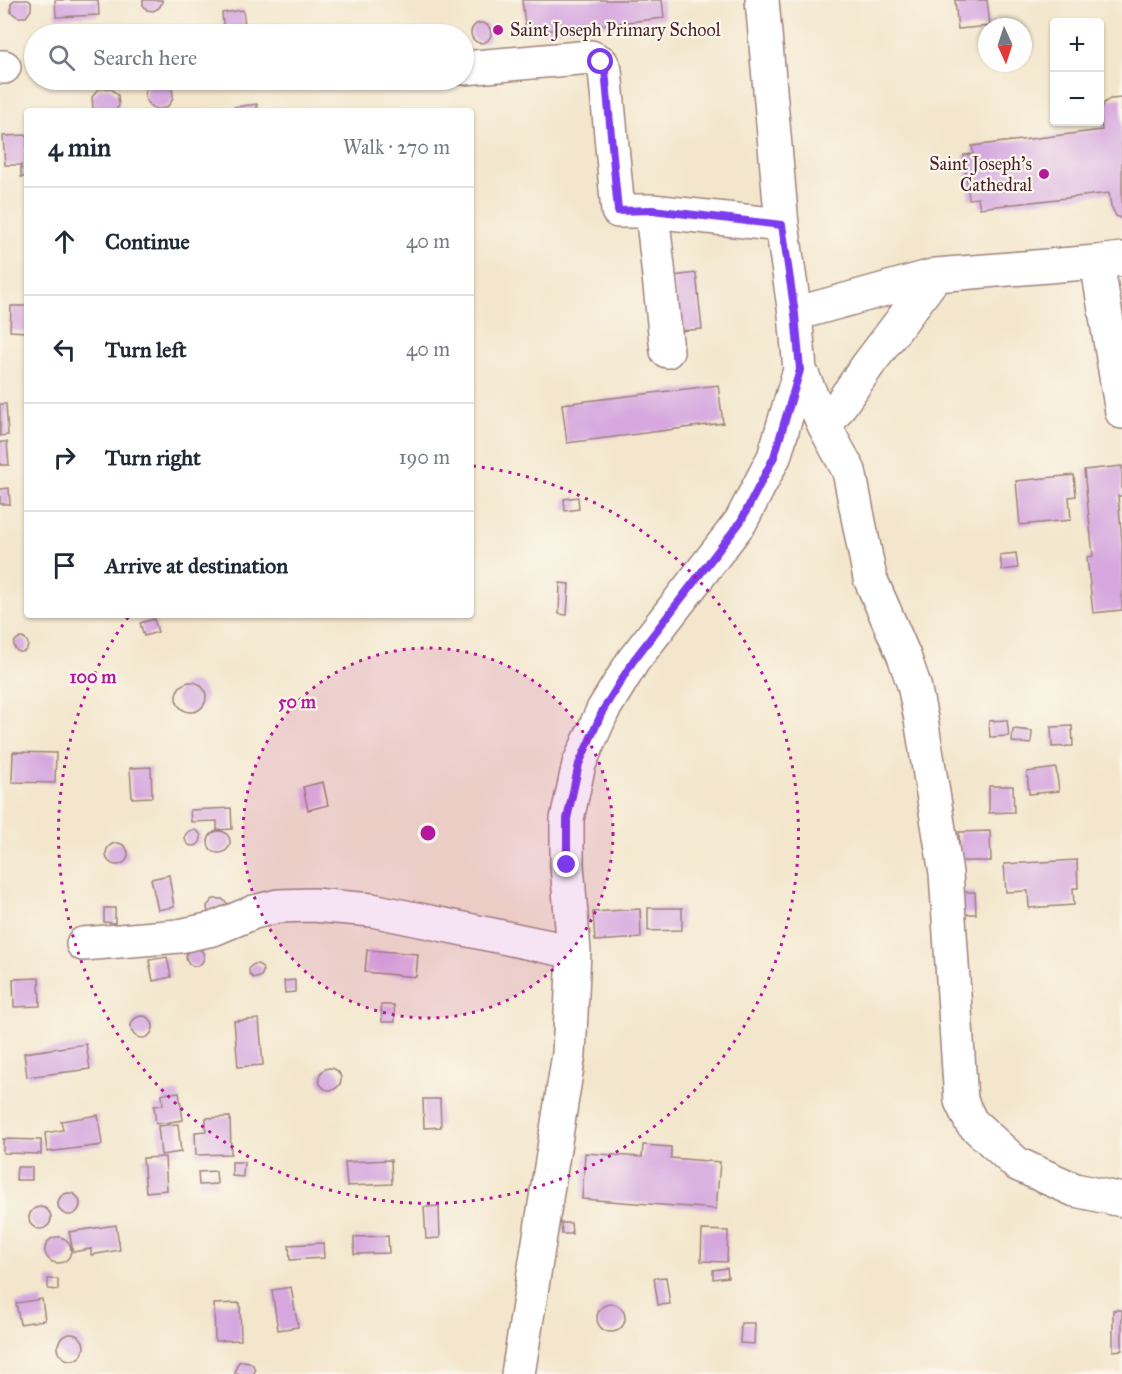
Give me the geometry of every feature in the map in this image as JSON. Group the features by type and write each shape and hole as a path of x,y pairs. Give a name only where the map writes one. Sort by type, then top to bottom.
{"street":[{"path":"762,0 782,225 795,314 800,370 825,427 849,471 870,578 904,656 914,685 921,718 946,873 961,1101 971,1122 1017,1164 1075,1190 1122,1200"},
{"path":"474,68 591,57 601,62 605,70 618,211 652,210 782,225"},
{"path":"652,210 667,351"},
{"path":"795,314 936,275 1109,260 1122,412"},
{"path":"825,427 868,365 936,275"},
{"path":"518,1374 569,1053 574,952 567,865 567,819 579,764 603,710 633,661 741,521 774,457 800,370"},
{"path":"83,944 179,936 213,929 254,912 278,906 314,905 372,910 574,952"}],"building":[{"path":"14,0 31,2 31,10 26,17 18,17 11,12 11,4"},
{"path":"55,0 98,0 99,15 56,17"},
{"path":"143,0 162,0 162,3 153,11 147,10 143,5"},
{"path":"522,0 662,0 664,18 526,33"},
{"path":"955,0 987,0 989,18 978,18 978,27 958,29"},
{"path":"243,10 245,24 223,24 222,13"},
{"path":"481,23 490,29 488,40 481,43 474,40 474,26"},
{"path":"98,90 112,90 118,95 119,106 117,108 93,108 92,97"},
{"path":"146,90 172,90 172,100 164,108 154,108 146,100"},
{"name":"Saint Joseph's Cathedral","path":"1122,98 1122,219 1116,216 1111,206 1109,193 980,208 978,198 969,199 964,155 973,154 972,146 1102,130 1104,103 1110,99"},
{"path":"257,104 257,108 235,107"},
{"path":"24,135 24,177 21,177 21,165 5,165 3,136"},
{"path":"696,273 702,329 679,331 673,276"},
{"path":"11,306 24,306 24,332 10,331"},
{"path":"718,385 723,423 567,443 562,404"},
{"path":"0,404 6,404 8,435 0,436"},
{"path":"0,442 7,442 9,465 0,465"},
{"path":"1122,466 1122,496 1118,496 1122,542 1122,610 1093,613 1087,557 1093,556 1084,470"},
{"path":"1074,475 1076,496 1069,497 1071,520 1020,525 1016,481"},
{"path":"9,488 10,504 0,504 0,489"},
{"path":"578,497 579,509 565,511 564,499"},
{"path":"1016,553 1018,568 1002,570 1000,555"},
{"path":"560,583 569,584 567,615 559,614"},
{"path":"154,619 158,632 144,636 140,623"},
{"path":"21,638 26,640 28,645 26,650 21,652 16,650 14,645 16,640"},
{"path":"191,682 197,683 205,691 205,703 197,711 191,712 185,711 177,703 176,697 177,691 185,683"},
{"path":"1007,720 1009,736 990,737 989,721"},
{"path":"1072,726 1073,746 1052,747 1051,727"},
{"path":"1013,729 1032,731 1031,744 1012,742"},
{"path":"13,752 56,753 55,783 12,782"},
{"path":"151,767 152,797 132,798 130,768"},
{"path":"1056,768 1059,791 1029,794 1027,772"},
{"path":"323,782 328,805 308,810 303,787"},
{"path":"989,786 1013,786 1014,812 989,813"},
{"path":"231,808 232,829 217,830 217,821 191,822 190,810"},
{"path":"193,830 199,832 201,838 199,844 193,846 187,844 185,838 187,832"},
{"path":"219,831 227,834 230,842 227,850 219,853 211,850 208,842 211,834"},
{"path":"990,831 991,861 960,861 959,832"},
{"path":"117,843 125,846 128,854 125,862 117,865 109,862 106,854 109,846"},
{"path":"1077,860 1078,888 1073,888 1074,905 1029,908 1028,891 1006,892 1004,864"},
{"path":"169,875 174,907 158,910 151,879"},
{"path":"959,892 975,892 976,914 960,914"},
{"path":"213,899 222,899 228,904 229,913 208,914 207,906"},
{"path":"104,908 115,908 115,923 104,922"},
{"path":"648,908 682,908 682,930 648,931"},
{"path":"640,909 641,938 595,941 593,912"},
{"path":"195,948 201,951 204,957 201,963 195,966 189,963 186,957 189,951"},
{"path":"367,950 418,954 416,977 365,972"},
{"path":"167,957 171,977 153,981 149,960"},
{"path":"256,964 261,966 263,971 261,976 256,978 251,976 249,971 251,966"},
{"path":"39,978 40,1006 14,1007 13,979"},
{"path":"295,980 295,992 285,993 284,981"},
{"path":"381,1005 394,1005 395,1022 382,1022"},
{"path":"142,1016 150,1019 153,1027 150,1035 142,1038 134,1035 131,1027 134,1019"},
{"path":"259,1019 263,1065 238,1067 234,1021"},
{"path":"86,1044 90,1069 27,1077 24,1053"},
{"path":"330,1068 338,1071 341,1079 338,1087 330,1090 322,1087 319,1079 322,1071"},
{"path":"179,1092 183,1120 156,1124 154,1106 163,1105 162,1094"},
{"path":"423,1099 440,1099 441,1127 424,1128"},
{"path":"98,1115 102,1145 47,1152 45,1133 63,1130 61,1121"},
{"path":"230,1117 231,1154 196,1155 195,1132 206,1131 206,1118"},
{"path":"178,1124 181,1152 161,1155 158,1126"},
{"path":"3,1139 41,1140 41,1154 3,1153"},
{"path":"643,1145 671,1147 671,1158 720,1162 716,1209 582,1199 585,1153 642,1157"},
{"path":"165,1157 167,1190 146,1192 143,1158"},
{"path":"391,1160 392,1184 347,1186 345,1162"},
{"path":"232,1162 244,1162 243,1177 232,1176"},
{"path":"17,1167 32,1167 32,1180 16,1180"},
{"path":"216,1171 217,1184 199,1185 198,1172"},
{"path":"69,1193 77,1196 80,1204 77,1212 69,1215 61,1212 58,1204 61,1196"},
{"path":"439,1206 440,1238 426,1239 424,1207"},
{"path":"40,1207 48,1210 51,1218 48,1226 40,1229 32,1226 29,1218 32,1210"},
{"path":"561,1223 571,1223 572,1234 562,1234"},
{"path":"116,1225 120,1250 91,1255 91,1249 73,1252 69,1232"},
{"path":"702,1230 728,1231 727,1262 701,1261"},
{"path":"388,1236 389,1253 354,1254 354,1237"},
{"path":"58,1237 67,1241 71,1250 67,1259 58,1263 49,1259 45,1250 49,1241"},
{"path":"323,1243 324,1258 290,1260 289,1245"},
{"path":"727,1268 728,1277 713,1279 713,1270"},
{"path":"666,1277 670,1304 658,1305 654,1278"},
{"path":"48,1279 58,1279 58,1290 48,1289"},
{"path":"291,1287 298,1327 278,1330 272,1290"},
{"path":"42,1299 45,1320 20,1324 16,1303"},
{"path":"240,1303 241,1340 215,1341 214,1304"},
{"path":"611,1304 621,1308 625,1318 621,1328 611,1332 601,1328 597,1318 601,1308"},
{"path":"1113,1310 1122,1310 1122,1350 1113,1351"},
{"path":"741,1323 755,1323 754,1344 740,1343"},
{"path":"71,1334 80,1338 84,1347 80,1356 71,1360 62,1356 58,1347 62,1338"},
{"path":"244,1361 253,1365 254,1374 235,1374 239,1362"}],"place":[{"name":"Saint Joseph Primary School","path":"498,30"},
{"name":"Saint Joseph's Cathedral","path":"1044,174"}],"route":[{"path":"567,865 567,819 579,764 603,710 633,661 741,521 774,457 800,370 795,314 782,225 652,210 618,211 605,70 601,62"}]}
